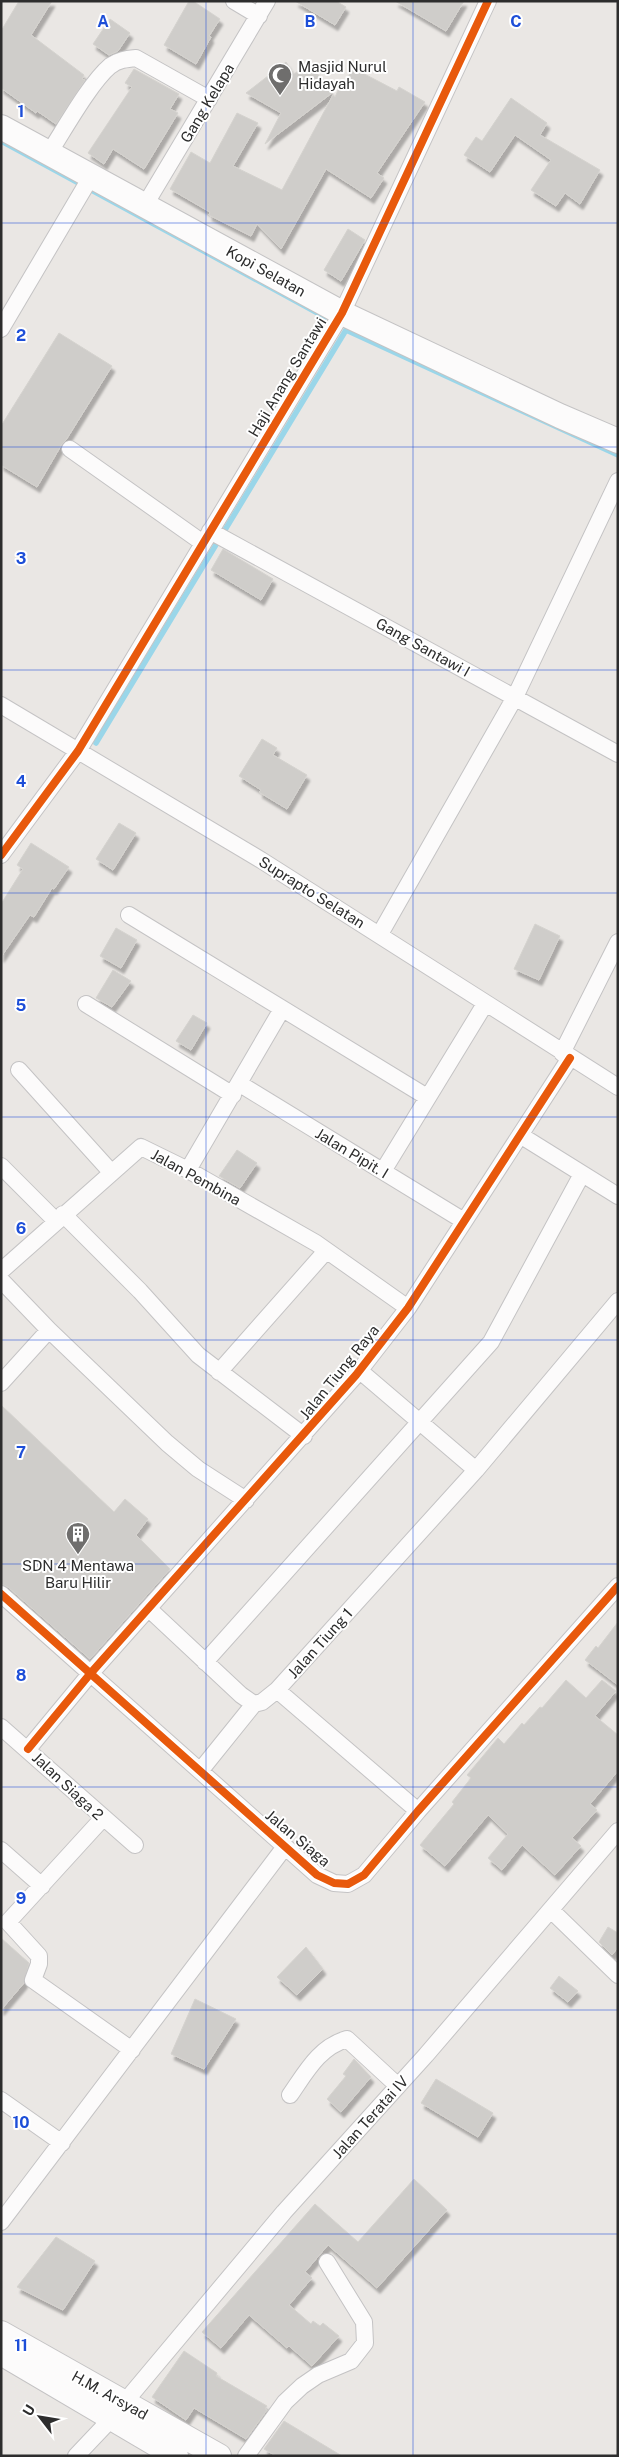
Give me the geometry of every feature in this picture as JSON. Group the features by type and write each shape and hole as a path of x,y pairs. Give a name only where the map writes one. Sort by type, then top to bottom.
{"street":[{"path":"234,1 263,8"},
{"name":"Haji Anang Santawi","path":"1,856 78,750 214,537 342,313 488,1"},
{"name":"Gang Kelapa","path":"145,205 263,8"},
{"path":"49,153 99,80 110,66 122,59 136,58 209,99"},
{"name":"Kopi Selatan","path":"1,127 49,153 89,179 145,205 342,313 529,402 618,441"},
{"path":"1,328 89,179"},
{"name":"Gang Santawi I","path":"70,449 214,537 618,754"},
{"path":"380,934 515,697 618,481"},
{"name":"Suprapto Selatan","path":"1,705 261,860 380,934 566,1056 618,1087"},
{"path":"129,915 427,1097"},
{"name":"Jalan Tiung Raya","path":"28,1749 90,1674 304,1436 360,1371 408,1308 520,1135 566,1056 618,942"},
{"name":"Jalan Pipit. I","path":"86,1004 383,1171 464,1221"},
{"path":"383,1171 485,1004"},
{"path":"188,1170 282,1009"},
{"path":"19,1070 111,1172"},
{"path":"520,1135 618,1196"},
{"name":"Jalan Pembina","path":"1,1271 141,1147 188,1170 326,1251 408,1308"},
{"path":"1,1166 140,1291 180,1337 219,1372 304,1436"},
{"path":"205,1662 420,1424 491,1342 500,1329 582,1174"},
{"path":"219,1372 326,1251"},
{"path":"1,1280 49,1330 183,1458 246,1500"},
{"name":"Jalan Tiung 1","path":"254,1704 262,1702 277,1690 476,1470 618,1301"},
{"path":"1,1383 49,1330"},
{"path":"360,1371 476,1470"},
{"name":"Jalan Siaga","path":"1,1594 284,1848 317,1875 334,1883 348,1884 364,1875 418,1811 618,1586"},
{"path":"149,1609 240,1695 254,1704 200,1772"},
{"path":"277,1690 418,1811"},
{"name":"Jalan Siaga 2","path":"1,1727 135,1845"},
{"path":"103,1818 8,1922 39,1956 39,1964 33,1980 132,2050"},
{"name":"Jalan Teratai IV","path":"76,2456 118,2411 284,2212 398,2086 618,1831"},
{"path":"1,2222 62,2144 284,1848"},
{"path":"1,1850 42,1886"},
{"path":"551,1910 618,1975"},
{"path":"290,2095 319,2054 335,2042 347,2039 398,2086"},
{"path":"1,2100 62,2144"},
{"path":"246,2456 285,2402 302,2386 318,2375 351,2361 365,2343 364,2322 327,2262"},
{"name":"H.M. Arsyad","path":"1,2333 118,2411 176,2456"},
{"name":"H.M. Arsyad","path":"1,2353 118,2411 219,2456"}],"building":[{"path":"19,1 52,1 31,35 84,75 82,79 85,80 56,124 37,111 36,113 1,88 1,31"},
{"path":"189,1 193,1 220,19 209,36 211,37 196,64 164,45"},
{"path":"295,1 336,1 346,7 335,25"},
{"path":"395,1 464,1 446,31"},
{"path":"110,19 130,33 118,51 109,55 93,44"},
{"name":"Masjid Nurul Hidayah","path":"286,62 294,74 309,63 332,93 265,144 281,113 246,93"},
{"path":"353,68 397,91 399,87 425,102 377,173 384,178 371,198 326,169 281,249 257,224 251,236 209,215 210,212 170,189 191,152 210,163 237,113 258,123 233,166 282,190 333,95 335,97 339,88 342,89"},
{"path":"134,69 179,94 170,109 178,113 144,169 113,149 104,164 88,153 132,87 125,83"},
{"path":"511,98 547,123 540,135 600,170 580,204 565,193 556,206 531,190 551,160 515,135 490,172 464,155 476,137 482,141"},
{"path":"348,229 365,240 341,281 324,270"},
{"path":"59,333 112,366 37,487 1,465 1,426"},
{"path":"223,549 273,579 261,600 211,570"},
{"path":"262,739 277,748 273,755 307,775 287,809 259,792 261,790 239,776"},
{"path":"119,823 136,833 113,870 96,859"},
{"path":"31,843 69,867 54,889 52,888 34,917 30,915 1,957 1,904 23,869 17,865"},
{"path":"535,924 560,936 539,980 514,969"},
{"path":"116,928 137,940 121,968 100,956"},
{"path":"113,970 131,981 112,1007 96,998"},
{"path":"193,1015 207,1023 191,1050 176,1041"},
{"path":"237,1150 257,1163 240,1188 219,1176"},
{"name":"SDN 4 Mentawa Baru Hilir","path":"1,1405 114,1512 125,1499 148,1519 136,1535 170,1569 90,1659 8,1587 1,1584"},
{"path":"618,1622 618,1685 585,1660 596,1646 598,1648"},
{"path":"566,1680 586,1698 602,1680 616,1691 595,1716 618,1735 618,1771 590,1804 597,1810 572,1838 581,1846 555,1875 522,1845 502,1870 488,1858 508,1834 488,1815 445,1866 420,1845 454,1804 452,1802 471,1778 467,1775 498,1738 504,1744 522,1723 524,1725 540,1707 542,1708"},
{"path":"608,1927 618,1933 618,1947 612,1955 599,1942"},
{"path":"1,1938 29,1963 24,1983 1,2010"},
{"path":"306,1947 323,1969 297,1995 277,1977"},
{"path":"559,1976 578,1991 568,2002 550,1988"},
{"path":"195,1999 236,2019 204,2069 171,2054"},
{"path":"354,2059 371,2077 341,2112 327,2099 346,2076 343,2074"},
{"path":"436,2079 493,2113 478,2137 421,2103"},
{"path":"414,2179 447,2210 377,2288 328,2245 305,2272 312,2278 289,2305 311,2324 313,2321 320,2326 323,2323 339,2336 312,2366 289,2346 287,2348 249,2315 221,2348 202,2332 315,2204 358,2242"},
{"path":"56,2237 95,2261 63,2310 17,2287"},
{"path":"184,2351 217,2373 216,2376 267,2406 265,2409 267,2410 246,2439 194,2408 186,2420 152,2397"},
{"path":"284,2421 342,2456 276,2456 264,2449"}],"waterway":[{"path":"1,141 325,317"},
{"path":"96,743 346,330 618,455"}],"cycle path":[{"path":"1,855 78,751 342,313 488,1"},
{"path":"28,1749 90,1674 356,1375 408,1308 570,1058"},
{"path":"1,1594 317,1875 334,1883 348,1884 364,1875 418,1811 618,1586"}],"place":[{"name":"Masjid Nurul Hidayah","path":"280,96"},
{"name":"SDN 4 Mentawa Baru Hilir","path":"78,1555"}]}
